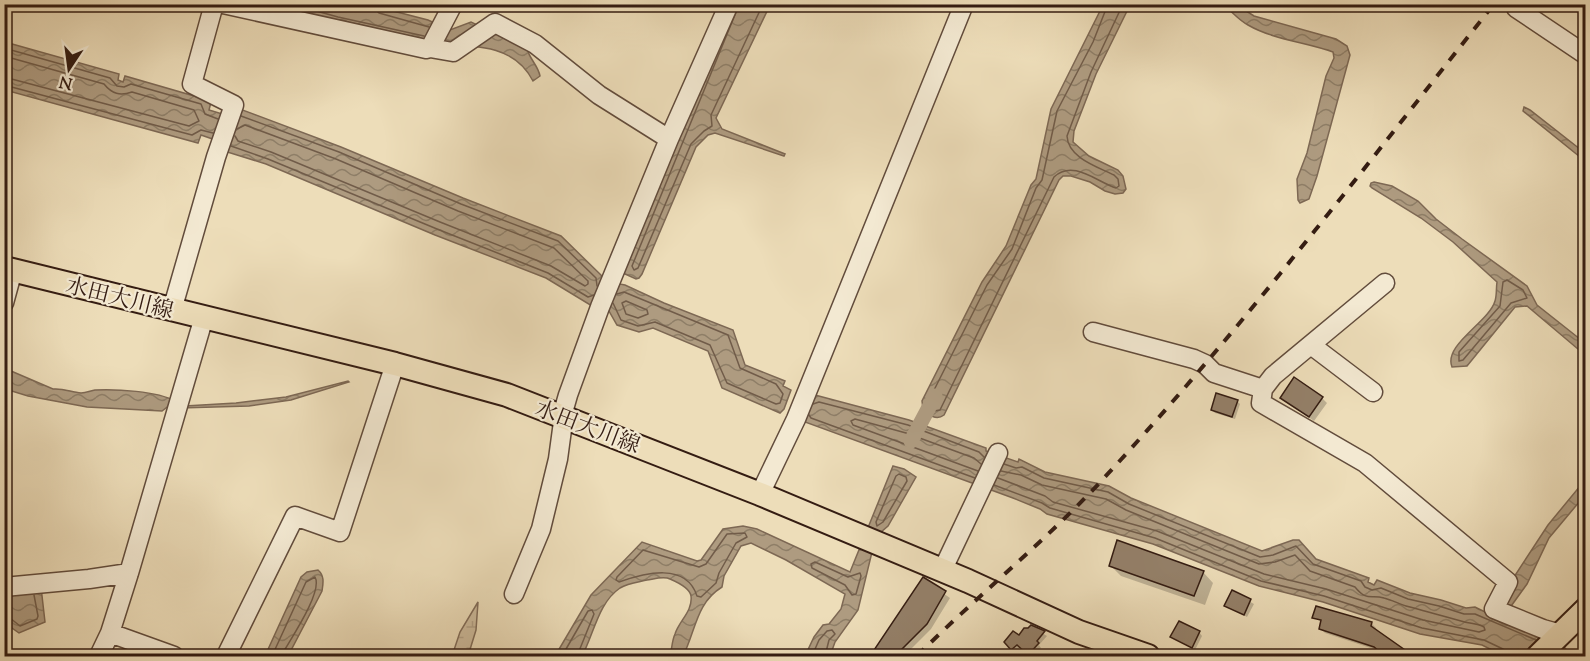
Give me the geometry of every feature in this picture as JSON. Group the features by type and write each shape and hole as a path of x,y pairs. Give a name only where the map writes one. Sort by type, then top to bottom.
{"main road":[{"name":"水田大川線","path":"9,269 395,364 507,395 760,494 1079,632 1148,657"},
{"path":"1538,657 1586,609"}],"street":[{"path":"172,310 216,157 234,105 192,84 214,4"},
{"path":"223,4 426,49 453,52 495,22 535,44 599,95 669,139"},
{"path":"514,594 544,520 558,459 562,416 600,307 669,139 729,4"},
{"path":"760,494 812,380 964,4"},
{"path":"1518,4 1516,8 1586,55"},
{"path":"430,48 453,5"},
{"path":"4,303 9,269"},
{"path":"1385,283 1273,376 1263,389 1261,403 1365,463 1508,582 1494,609 1558,637"},
{"path":"99,657 110,633 129,573 204,317"},
{"path":"1093,332 1194,359 1205,364 1214,373 1263,389"},
{"path":"1311,345 1373,392"},
{"path":"226,657 295,516 340,532 395,364"},
{"path":"942,571 998,453"},
{"path":"4,586 89,579 129,573"},
{"path":"110,633 174,657"}],"green space":[{"path":"478,602 476,630 468,656 452,656 460,632"}],"water":[{"path":"262,5 370,5 428,20 450,30 471,22 527,48 540,76 533,81 515,60 492,50 480,47 439,45"},
{"path":"734,5 770,5 716,118 722,129 785,154 784,156 715,133 708,135 696,147 642,274 636,279 623,273"},
{"path":"1103,5 1130,5 1096,74 1074,131 1073,142 1089,156 1118,170 1123,176 1126,189 1123,193 1115,194 1071,176 1063,176 1059,180 944,415 933,416 923,409 922,401 982,282 1006,246 1031,185 1036,179 1051,109"},
{"path":"1223,5 1237,5 1254,16 1336,39 1347,46 1350,55 1317,176 1309,199 1300,203 1297,179 1307,153 1326,76 1334,58 1333,52 1258,30 1241,21"},
{"path":"5,42 119,74 118,80 123,82 125,76 208,100 211,102 209,110 232,117 240,109 341,147 561,236 617,288 620,284 625,285 733,330 745,365 785,381 783,386 791,390 784,409 780,413 722,388 708,351 653,328 639,332 617,325 609,307 592,306 546,278 435,235 266,164 224,151 224,143 201,135 198,143 5,90"},
{"path":"1524,107 1585,153 1585,161 1523,111"},
{"path":"1371,183 1392,186 1418,201 1436,219 1527,286 1537,305 1585,343 1585,355 1527,306 1515,307 1467,366 1452,367 1451,359 1454,350 1491,309 1496,299 1497,282 1453,242 1421,218 1372,188"},
{"path":"4,368 53,389 81,393 95,390 136,391 175,401 162,411 87,407 28,396 5,389"},
{"path":"348,381 291,400 249,406 182,408 286,397"},
{"path":"815,395 909,420 986,448 986,451 1018,462 1019,459 1045,472 1109,486 1131,498 1262,551 1299,540 1316,559 1369,578 1368,582 1374,585 1377,580 1410,593 1466,608 1475,607 1564,647 1573,656 1504,656 1482,645 1420,634 1323,602 1259,586 1153,544 1047,514 1013,498 805,422 803,417"},
{"path":"893,466 904,469 916,477 888,526 880,533 872,552 858,610 835,642 830,656 806,656 806,654 823,625 829,624 841,609 845,594 751,543 741,546 724,576 722,587 713,593 702,609 683,656 670,656 674,636 688,611 691,596 683,586 668,578 662,578 620,588 601,610 582,656 555,656 591,595 642,542 697,561 701,560 723,529 743,526 757,529 850,572"},
{"path":"1585,480 1585,495 1549,538 1527,584 1509,609 1497,603 1548,525"},
{"path":"318,570 323,577 322,591 288,656 265,656 301,577 307,572"},
{"path":"41,587 45,622 19,633 5,623 4,591"}],"building":[{"path":"1294,377 1323,397 1309,417 1280,398"},
{"path":"1216,393 1238,400 1232,417 1211,410"},
{"path":"1117,540 1204,571 1194,596 1109,566"},
{"path":"923,577 946,591 927,624 894,657 882,657 874,650"},
{"path":"1232,590 1251,599 1244,615 1224,606"},
{"path":"1316,606 1372,622 1371,626 1415,657 1386,657 1374,647 1319,629 1321,620 1312,618"},
{"path":"1179,621 1200,631 1192,648 1170,637"},
{"path":"1031,625 1045,631 1037,641 1039,643 1028,655 1017,645 1011,650 1004,642 1013,631 1019,635 1024,628"}],"waterway":[{"path":"911,441 935,396"}],"railway":[{"path":"917,656 1082,501 1155,421 1304,245 1494,4"}]}
